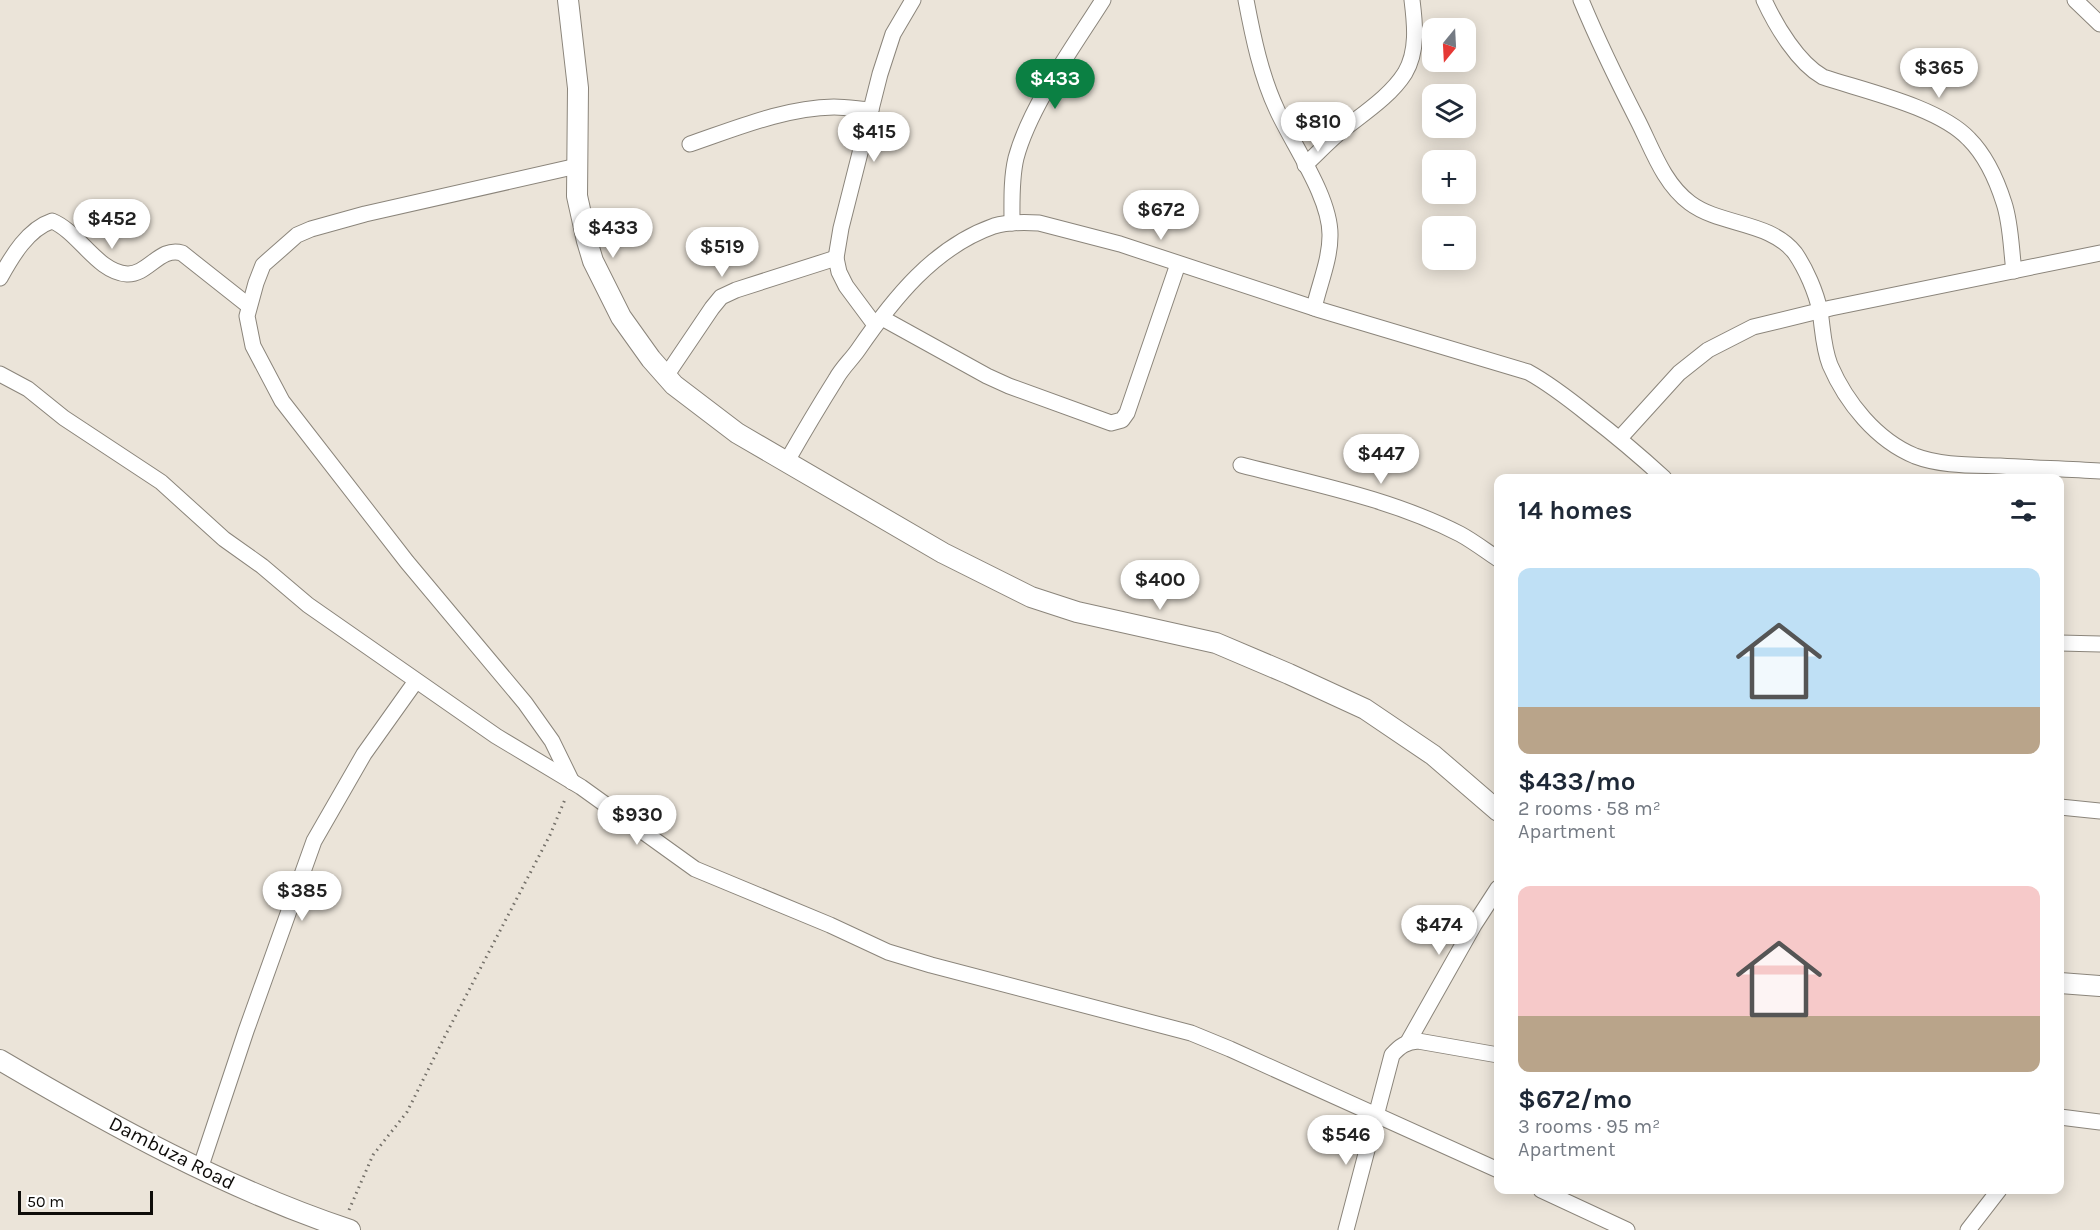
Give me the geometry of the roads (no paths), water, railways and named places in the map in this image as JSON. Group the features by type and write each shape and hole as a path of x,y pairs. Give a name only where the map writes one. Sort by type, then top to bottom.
{"street":[{"path":"568,0 578,88 577,195 593,261 621,317 674,386 737,433 943,553 1031,597 1096,617 1216,643 1365,708 1433,755 1494,808"},
{"path":"914,0 893,34 871,110 841,228 836,258 839,272 846,286 878,321 1002,383 1081,413 1117,423 1127,413 1178,264"},
{"path":"1012,223 1016,158 1032,116 1103,0"},
{"path":"1246,0 1261,67 1277,109 1322,201 1330,236 1314,308"},
{"path":"1305,165 1389,91 1404,73 1411,57 1414,40 1412,0"},
{"path":"1581,0 1594,33 1666,176 1677,192 1692,205 1708,213 1764,231 1783,241 1795,253 1805,271 1820,310 1822,334 1829,363 1849,400 1879,433 1899,448 1915,456 1954,464 2100,471"},
{"path":"1764,0 1772,17 1800,57 1815,72 1937,116 1969,138 1985,161 2005,204 2014,271"},
{"path":"2075,0 2100,24"},
{"path":"690,144 776,116 816,108 871,110"},
{"path":"572,782 552,741 525,703 407,562 282,401 253,346 247,316 263,265 297,235 365,214 577,166"},
{"path":"0,278 12,256 40,225 52,221 67,228 106,266 117,272 129,274 138,272 169,252 182,254 249,306"},
{"path":"787,461 837,376 878,321 915,278 946,251 982,231 1012,223 1039,223 1120,244 1314,308 1528,372 1556,388 1620,438 1660,474"},
{"path":"1620,438 1679,373 1708,350 1752,327 1820,310 2100,253"},
{"path":"666,376 721,297 736,290 836,258"},
{"path":"0,374 28,389 64,418 160,482 224,539 262,566 308,605 496,736 572,782 653,837 695,869 830,925 888,952 1191,1033 1494,1168"},
{"path":"1241,465 1377,501 1461,534 1494,556"},
{"path":"2064,643 2100,644"},
{"path":"200,1169 246,1031 314,841 364,754 416,681"},
{"path":"2064,807 2100,811"},
{"path":"1408,1042 1494,894"},
{"path":"2064,983 2100,986"},
{"path":"1346,1230 1392,1056 1399,1047 1408,1042 1418,1041 1494,1054"},
{"name":"Dambuza Road","path":"0,1060 200,1169 310,1217 346,1229"},
{"path":"2064,1118 2100,1122"},
{"path":"1550,1194 1627,1230"},
{"path":"1968,1230 1996,1194"}]}
